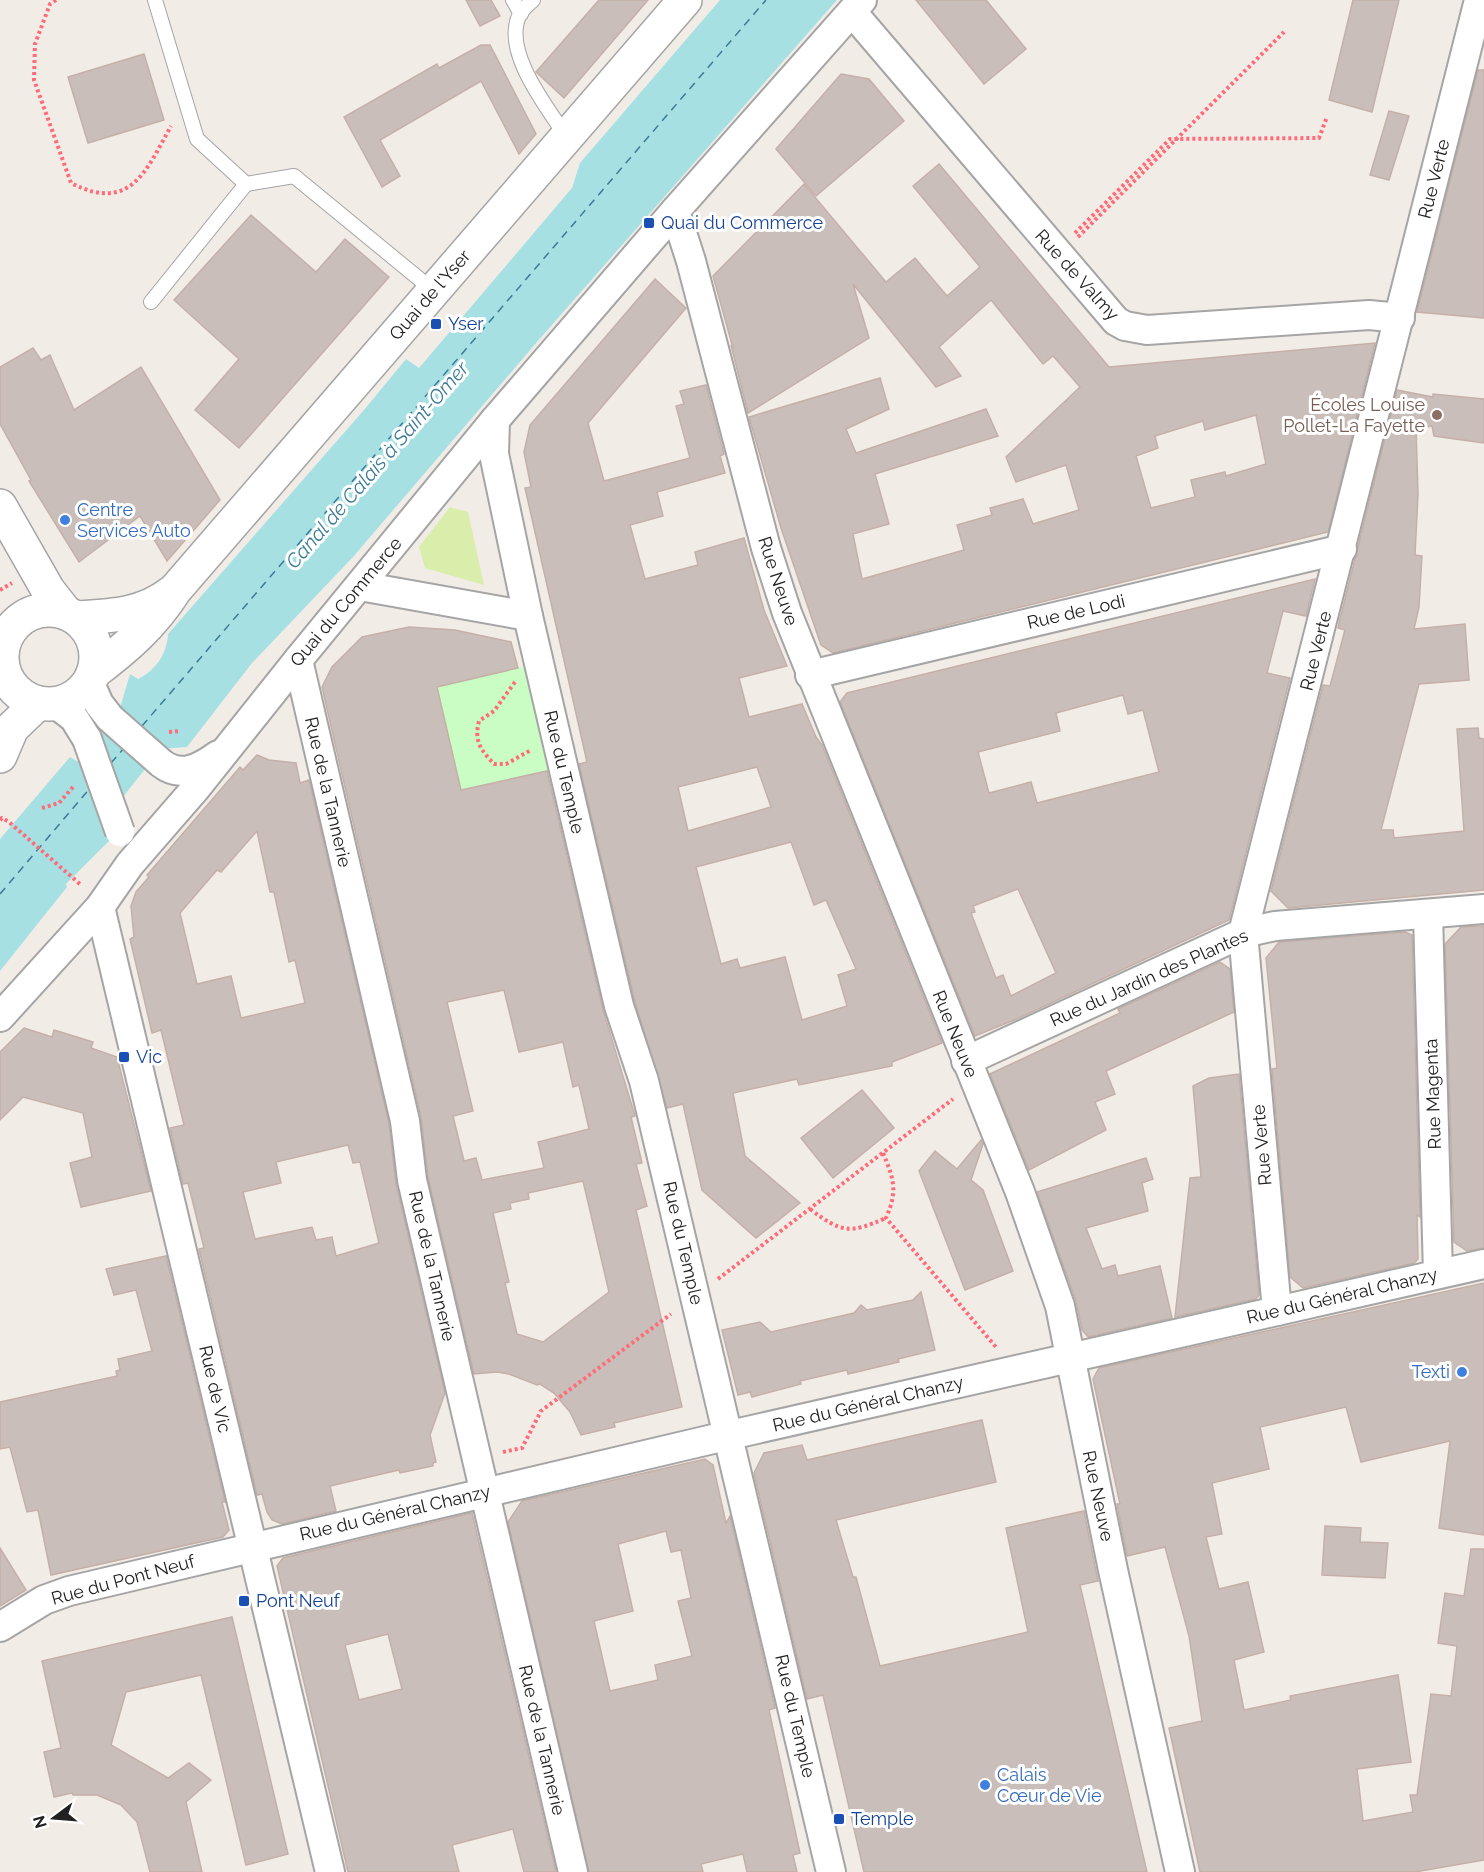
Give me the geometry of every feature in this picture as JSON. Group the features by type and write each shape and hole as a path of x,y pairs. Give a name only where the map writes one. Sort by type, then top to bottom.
{"street":[{"name":"Quai de l'Yser","path":"91,677 145,631 175,590 685,0"},
{"name":"Rue Verte","path":"1277,1311 1243,933 1342,549 1479,0"},
{"name":"Rue de Valmy","path":"857,6 1064,247 1106,312 1116,321 1135,329 1369,315 1400,318"},
{"name":"Quai du Commerce","path":"0,1017 100,907 130,864 196,788 495,420 857,6"},
{"name":"Rue Neuve","path":"675,212 691,261 766,548 810,675 1030,1219 1060,1306 1180,1872"},
{"name":"Rue du Temple","path":"495,420 494,454 528,615 619,1006 645,1081 831,1872"},
{"path":"0,508 48,590 71,616 85,626 93,640 96,657 91,677 73,698 47,703 12,728 0,756"},
{"name":"Rue de Lodi","path":"810,675 1342,549"},
{"path":"360,586 528,615"},
{"name":"Quai de l'Yser","path":"71,616 146,609 175,590"},
{"path":"71,616 43,610 21,619 10,632 2,660 14,688 74,718 87,739 130,864"},
{"name":"Rue de la Tannerie","path":"298,660 405,1121 412,1180 573,1872"},
{"path":"91,677 99,704 110,718 161,763 173,770 188,771 207,763 227,749"},
{"name":"Rue de Vic","path":"100,907 330,1872"},
{"name":"Rue du Jardin des Plantes","path":"970,1072 1243,933 1275,926 1484,909"},
{"name":"Rue Magenta","path":"1428,914 1438,1274"},
{"name":"Rue du Général Chanzy","path":"253,1546 1484,1264"},
{"name":"Rue du Pont Neuf","path":"0,1627 56,1595 253,1546"}],"lane":[{"path":"155,0 197,139 246,184"},
{"path":"513,0 520,14"},
{"path":"533,0 520,14 516,32 520,60 533,86 567,138"},
{"path":"151,302 246,184 294,176 434,291"}],"path":[{"path":"56,0 49,2 35,44 34,80 71,183 90,193 118,191 135,183 148,170 172,124 191,118"},
{"path":"1064,247 1178,139 1284,32"},
{"path":"1064,247 1170,139 1319,138 1327,117"},
{"path":"541,670 518,674 494,711 479,721 475,737 480,750 494,764 507,764 535,748 558,744"},
{"path":"0,820 2,818 9,822 81,884"},
{"path":"476,1458 522,1448 541,1411 883,1153 970,1072"},
{"path":"810,1209 834,1227 862,1228 886,1218 894,1200 893,1178 883,1153"},
{"path":"886,1218 1016,1370"}],"green space":[{"path":"450,507 468,512 484,585 425,568 419,547"},
{"path":"527,666 551,770 461,790 437,686"}],"water":[{"name":"Canal de Calais à Saint-Omer","path":"720,0 837,0 537,342 353,557 252,663 187,747 161,749 103,822 111,839 66,884 67,887 0,971 0,839 70,757 80,763 119,711 130,674 138,679 155,666 163,655 168,634 406,359 419,368 572,188 580,163"}],"building":[{"path":"466,0 491,0 500,16 480,26"},
{"path":"599,0 648,0 564,98 536,72"},
{"path":"916,0 986,0 1026,49 984,84"},
{"path":"1353,0 1399,0 1372,112 1329,100"},
{"path":"481,45 490,45 536,134 519,154 481,81 380,140 400,176 382,187 344,117 437,64 439,68"},
{"path":"144,54 164,120 88,143 68,77"},
{"path":"1478,70 1484,70 1484,318 1417,312"},
{"path":"841,74 869,79 904,121 816,196 776,149"},
{"path":"1389,111 1409,116 1389,180 1370,175"},
{"path":"939,164 1109,367 1375,343 1328,532 833,653 821,645 781,528 749,417 880,378 889,409 846,429 856,453 986,409 998,436 875,474 889,524 853,534 862,579 964,550 957,525 992,515 990,508 1023,499 1033,524 1079,510 1066,465 1016,482 1006,457 1080,387 1053,356 1043,364 991,300 939,347 961,376 936,387 853,284 869,338 748,413 713,276 804,184 886,282 915,258 947,296 980,267 913,186","holes":["1256,415 1266,464 1226,476 1225,472 1191,480 1195,497 1151,508 1136,456 1158,448 1155,436 1203,421 1205,430"]},
{"path":"251,215 316,272 345,239 389,277 239,448 195,410 239,359 174,300"},
{"path":"655,279 686,308 588,423 604,481 690,458 676,406 684,404 680,391 706,385 724,454 720,456 725,473 657,492 663,516 630,525 645,579 698,565 695,552 744,538 764,610 787,666 739,678 749,717 802,704 816,737 822,745 942,1043 892,1062 892,1066 799,1085 797,1079 733,1093 745,1156 800,1203 756,1238 702,1190 683,1104 667,1108 635,1002 579,764 587,762 525,488 531,487 524,452 530,425","holes":["757,767 771,807 688,831 678,787","791,842 814,905 826,900 856,969 838,975 847,1006 802,1020 785,957 740,968 737,959 721,964 696,867"]},
{"path":"33,348 41,360 50,355 74,410 141,367 220,500 167,561 140,516 79,562 29,481 31,480 0,424 0,367"},
{"path":"1397,390 1433,397 1433,394 1484,399 1484,443 1434,436 1432,426 1416,428 1418,494 1415,555 1422,556 1419,607 1414,629 1465,624 1469,680 1419,684 1381,830 1393,830 1394,838 1464,831 1457,729 1478,728 1479,738 1484,739 1484,890 1288,908 1271,891 1323,685 1330,686 1345,630 1338,628 1339,623"},
{"path":"1315,579 1306,616 1283,611 1267,673 1290,678 1229,920 1019,1018 975,1036 840,702 847,693","holes":["1123,695 1128,714 1143,710 1159,772 1037,803 1031,782 989,793 978,752 1060,731 1056,713","1018,889 1056,973 1011,996 1003,975 996,978 971,913 975,912 973,906"]},
{"path":"409,627 455,630 511,642 518,668 437,687 461,790 547,771 603,1010 635,1116 631,1117 642,1163 636,1164 647,1206 636,1210 682,1407 614,1423 615,1427 581,1435 570,1412 554,1393 540,1384 497,1372 474,1374 428,1177 421,1117 322,687 332,667 362,637","holes":["504,990 519,1052 563,1042 573,1087 579,1085 589,1129 538,1142 544,1168 482,1180 476,1158 464,1161 453,1116 473,1111 447,1002","583,1181 609,1292 543,1342 517,1334 505,1283 509,1282 493,1213 511,1209 510,1203 529,1199 528,1193"]},
{"path":"257,755 269,760 296,763 300,783 309,780 389,1124 396,1184 445,1393 430,1435 436,1462 433,1466 400,1473 399,1470 330,1486 336,1511 282,1524 272,1520 262,1494 257,1495 199,1249 204,1248 188,1183 183,1184 170,1128 184,1125 161,1030 152,1033 130,939 134,937 131,906 136,892 149,877 147,875 240,767 243,770","holes":["257,831 270,892 274,892 289,962 295,960 305,1003 241,1018 231,976 197,984 180,913 217,870 221,872","348,1145 353,1163 360,1162 379,1243 336,1256 332,1237 316,1240 312,1227 255,1239 243,1192 281,1183 276,1162"]},
{"path":"1484,926 1484,1248 1467,1251 1454,1242 1445,944 1461,927"},
{"path":"1405,932 1412,935 1420,1217 1417,1215 1418,1259 1414,1263 1303,1288 1290,1277 1272,1069 1277,1068 1266,958 1279,942"},
{"path":"1220,962 1230,969 1234,1012 1106,1071 1115,1094 1095,1102 1106,1130 1029,1170 990,1074 1120,1013 1118,1009"},
{"path":"24,1028 52,1037 54,1030 93,1042 91,1048 117,1057 151,1191 81,1207 70,1163 92,1157 83,1113 23,1097 0,1120 0,1052"},
{"path":"1239,1074 1259,1295 1256,1299 1175,1317 1190,1178 1201,1177 1193,1086 1209,1078"},
{"path":"862,1090 894,1128 833,1178 801,1138"},
{"path":"981,1140 983,1144 971,1180 983,1190 1013,1271 965,1290 919,1171 935,1151 957,1169"},
{"path":"1146,1158 1153,1179 1142,1183 1148,1211 1086,1228 1102,1269 1115,1265 1118,1276 1160,1266 1172,1318 1088,1337 1082,1330 1076,1301 1037,1192"},
{"path":"166,1256 225,1502 222,1502 229,1530 223,1537 51,1575 38,1510 27,1512 10,1447 0,1449 0,1402 117,1376 116,1371 120,1370 118,1359 152,1351 136,1290 114,1295 106,1269"},
{"path":"1484,1283 1484,1535 1439,1528 1450,1441 1361,1462 1346,1407 1260,1427 1269,1469 1212,1483 1222,1534 1206,1537 1219,1589 1248,1582 1264,1652 1234,1660 1244,1710 1291,1700 1290,1696 1398,1675 1411,1762 1357,1769 1363,1821 1413,1812 1410,1795 1417,1795 1431,1694 1451,1696 1457,1646 1438,1643 1445,1593 1464,1596 1471,1549 1484,1549 1484,1860 1415,1872 1200,1872 1169,1728 1202,1721 1189,1636 1165,1547 1127,1556 1117,1504 1120,1504 1093,1379 1099,1368"},
{"path":"921,1292 935,1350 898,1359 899,1362 848,1374 847,1370 800,1381 801,1384 752,1397 750,1392 738,1395 722,1330 760,1322 771,1332 854,1313 861,1305 867,1310 913,1300"},
{"name":"Calais Cœur de Vie","path":"982,1420 996,1482 836,1520 853,1577 856,1577 880,1666 1028,1632 1006,1528 1084,1511 1098,1581 1080,1585 1147,1872 864,1872 823,1695 807,1699 754,1473 764,1453 802,1445 807,1460"},
{"path":"705,1459 713,1465 726,1523 730,1516 775,1708 769,1710 800,1853 793,1855 797,1872 747,1872 743,1854 701,1864 703,1872 589,1872 508,1522 522,1501","holes":["666,1531 671,1552 681,1550 691,1598 678,1601 692,1656 655,1665 658,1680 610,1691 594,1621 633,1611 618,1544"]},
{"path":"472,1513 556,1872 524,1872 513,1829 452,1845 459,1872 348,1872 277,1566 283,1558","holes":["388,1634 402,1689 359,1700 345,1645"]},
{"path":"1325,1526 1361,1528 1360,1542 1388,1543 1385,1578 1322,1575"},
{"path":"0,1548 26,1590 0,1606"},
{"path":"232,1617 288,1854 246,1865 201,1675 126,1692 111,1745 168,1778 189,1763 211,1780 186,1802 202,1872 150,1872 137,1822 121,1805 97,1795 73,1795 72,1793 54,1797 44,1752 61,1748 42,1661"}],"ferry route":[{"path":"142,726 766,0"},
{"path":"111,763 124,748"},
{"path":"0,894 91,787"}],"place":[{"name":"Quai du Commerce","path":"649,223"},
{"name":"Yser","path":"436,324"},
{"name":"Écoles Louise Pollet-La Fayette","path":"1437,415"},
{"name":"Centre Services Auto","path":"65,520"},
{"name":"Vic","path":"124,1057"},
{"name":"Texti","path":"1462,1372"},
{"name":"Pont Neuf","path":"244,1601"},
{"name":"Calais Cœur de Vie","path":"985,1785"},
{"name":"Temple","path":"839,1819"}]}
